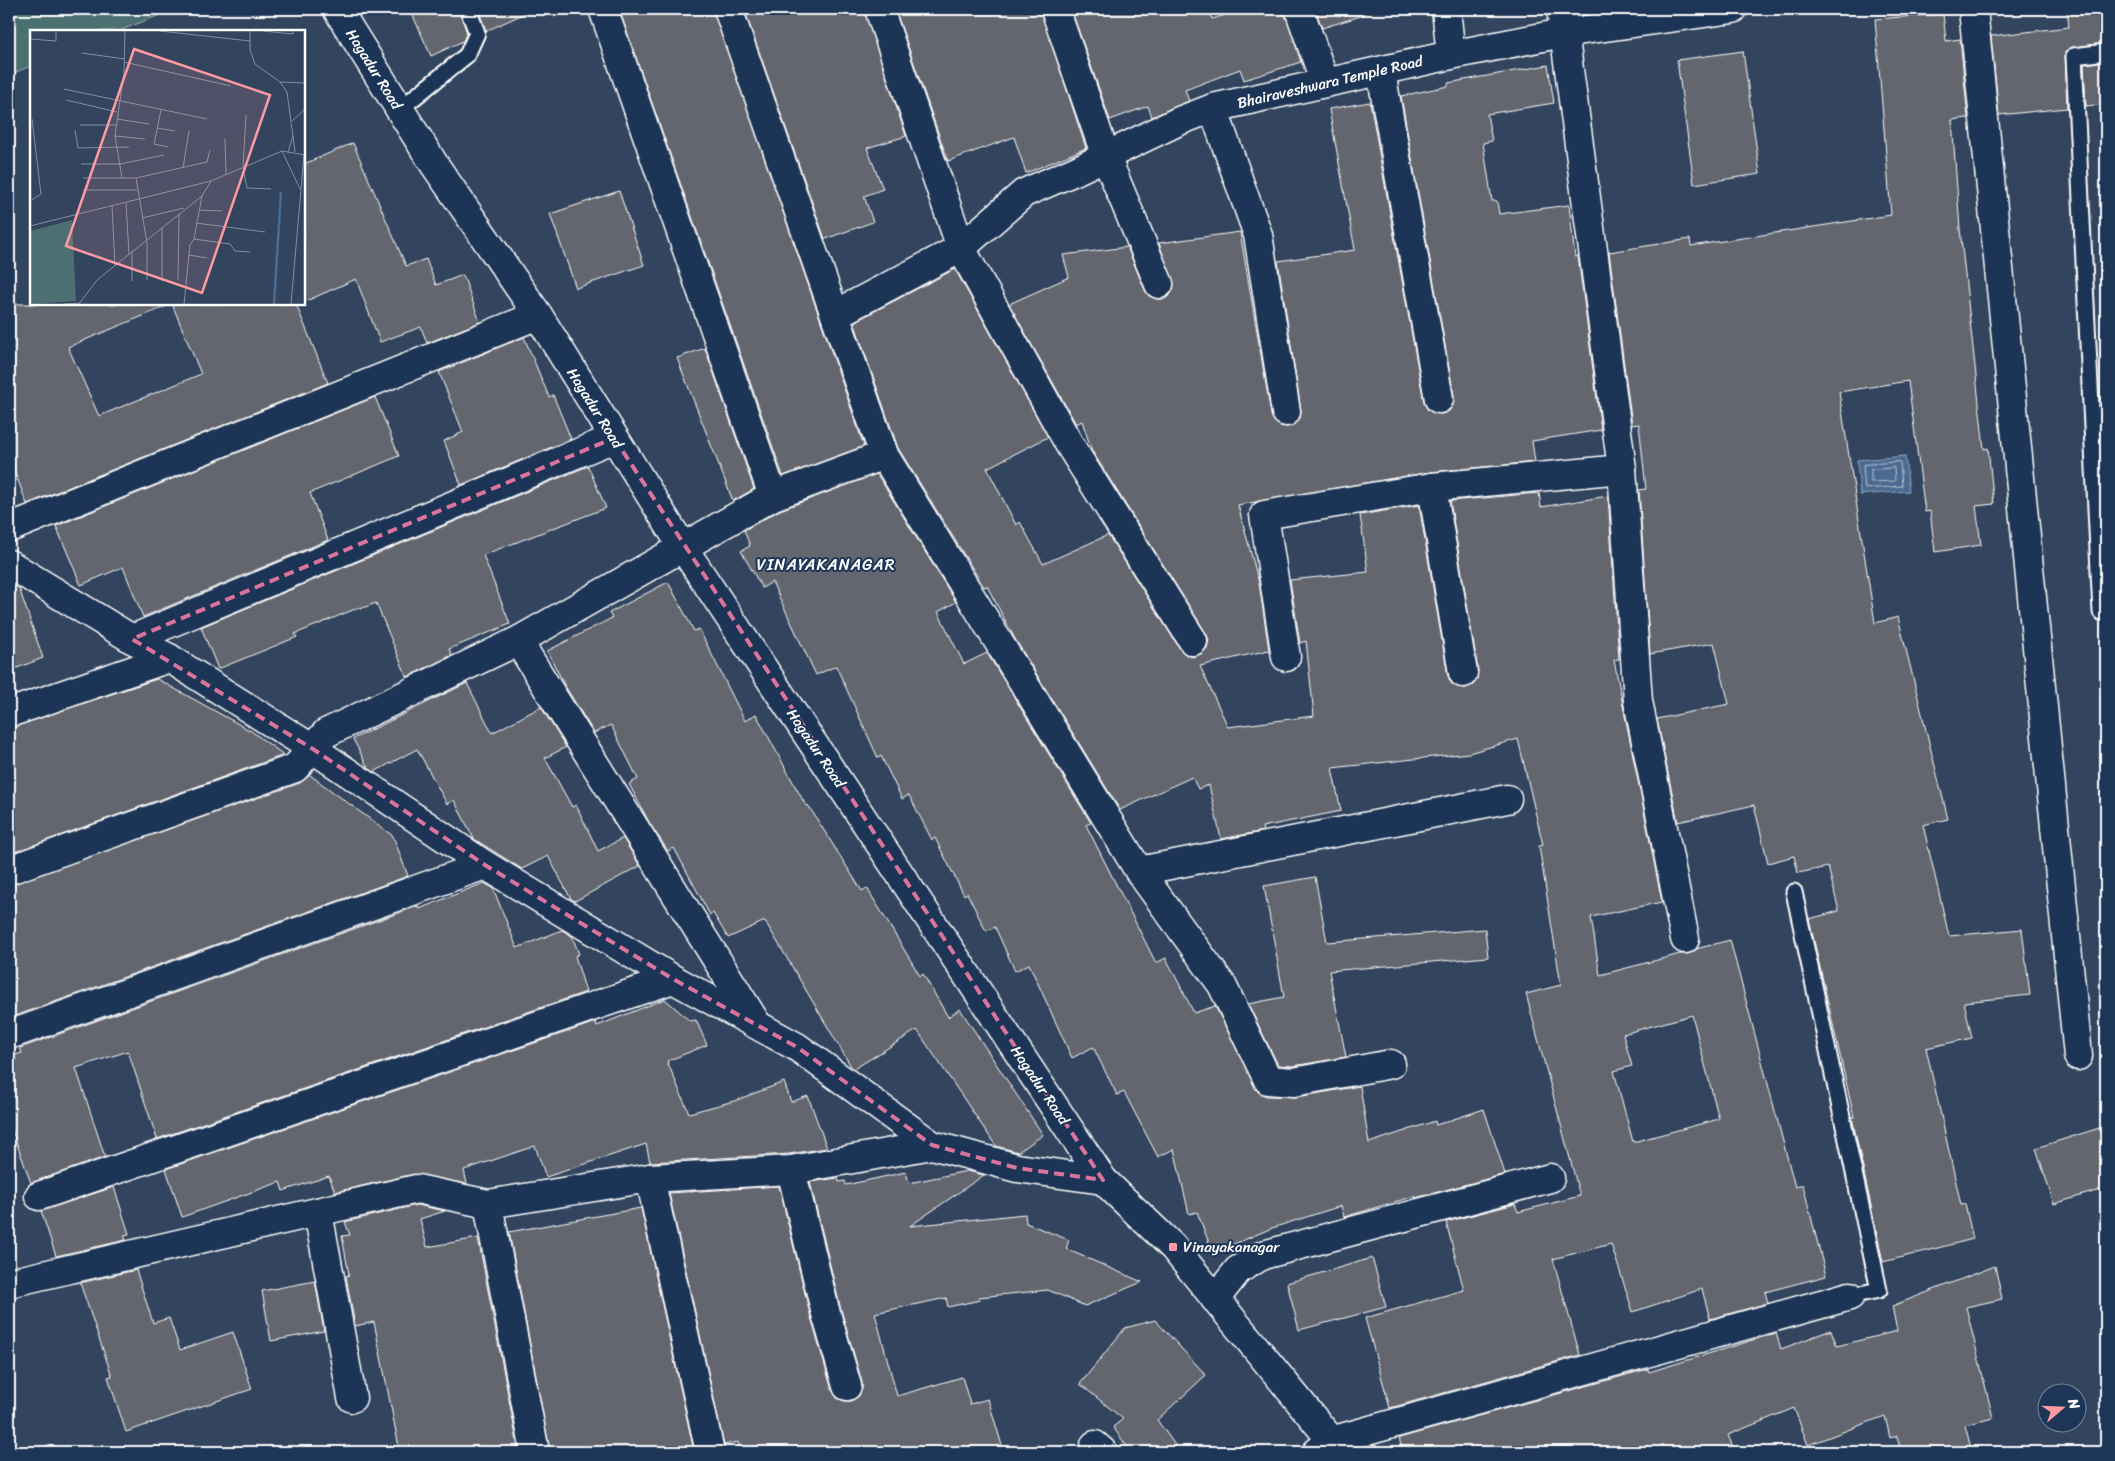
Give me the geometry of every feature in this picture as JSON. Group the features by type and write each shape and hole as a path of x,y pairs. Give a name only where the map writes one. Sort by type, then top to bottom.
{"street":[{"name":"Hagadur Road","path":"337,9 434,164 538,315 682,546 1103,1180 1173,1247 1216,1299 1330,1449"},
{"path":"603,9 772,496"},
{"path":"728,9 884,454 1139,871 1222,985 1268,1080 1294,1082 1391,1064"},
{"path":"879,9 961,248 1069,444 1193,641"},
{"path":"1055,9 1106,157 1159,284"},
{"path":"1299,9 1325,83"},
{"path":"1446,9 1451,55"},
{"name":"Bhairaveshwara Temple Road","path":"836,314 961,248 1024,193 1106,157 1179,121 1213,108 1451,55 1562,21 1734,9"},
{"path":"1973,9 2078,1056"},
{"path":"1562,21 1622,469 1638,702 1685,939"},
{"path":"1381,72 1439,399"},
{"path":"1213,108 1258,235 1286,412"},
{"path":"9,528 538,315"},
{"path":"132,639 614,438"},
{"path":"9,870 295,768 326,733 516,642 772,496 884,454"},
{"path":"1286,657 1264,515 1432,487 1622,469"},
{"path":"1432,487 1463,673"},
{"path":"10,566 132,639 169,658 313,749 485,865 673,979 797,1047 932,1145 1017,1168 1103,1180"},
{"path":"516,642 525,652 756,1023"},
{"path":"9,713 169,658"},
{"path":"1139,871 1507,799"},
{"path":"9,1035 485,865"},
{"path":"39,1196 673,979"},
{"path":"9,1283 417,1189 488,1204 650,1178 791,1170 932,1145"},
{"path":"791,1170 825,1310 847,1386"},
{"path":"650,1178 710,1452"},
{"path":"1216,1299 1238,1270 1263,1255 1550,1178"},
{"path":"488,1204 535,1452"},
{"path":"318,1212 352,1398"},
{"path":"1330,1449 1850,1296"}],"lane":[{"path":"400,109 467,55 477,33 468,9"},
{"path":"2101,612 2074,56 2106,52"},
{"path":"1794,892 1879,1290 1850,1296"}],"highlighted area":[{"path":"614,438 1103,1180 1017,1168 932,1145 797,1047 673,979 485,865 313,749 132,639"}],"green space":[{"path":"9,9 175,9 122,30 30,30 30,66 9,75"}],"water":[{"path":"1905,456 1909,491 1860,495 1857,460"}],"building":[{"path":"410,9 459,9 467,33 463,41 431,56"},
{"path":"478,9 534,9 486,31"},
{"path":"619,9 713,9 864,446 783,476"},
{"path":"744,9 864,9 906,136 867,148 883,189 864,196 873,222 825,239"},
{"path":"895,9 1040,9 1086,148 1026,173 1014,137 948,161"},
{"path":"1071,9 1208,9 1212,19 1245,9 1284,9 1301,62 1244,80 1240,69 1185,90 1189,101 1152,117 1148,106 1110,120"},
{"path":"1315,9 1363,9 1364,15 1322,28"},
{"path":"2067,9 2106,9 2106,43 2073,47 2065,52 2067,108 1999,115 1991,36 2069,27"},
{"path":"1943,14 1946,41 1960,39 1968,118 1952,120 1960,229 1984,449 1988,448 1994,504 1976,506 1981,545 1935,552 1930,511 1925,512 1908,381 1839,392 1875,623 1898,617 1948,819 1923,825 1949,936 2022,929 2030,995 1964,1002 1972,1038 1926,1048 1961,1205 1965,1204 1973,1239 1883,1262 1852,1117 1854,1117 1809,919 1839,911 1828,867 1798,873 1794,856 1768,863 1754,805 1678,822 1657,719 1729,704 1714,643 1650,654 1639,490 1646,489 1639,424 1632,425 1609,252 1690,239 1691,246 1891,215 1875,19"},
{"path":"1743,51 1760,174 1694,184 1677,60"},
{"path":"2106,61 2106,104 2086,106 2084,64"},
{"path":"1548,65 1554,103 1487,114 1492,141 1483,143 1492,201 1497,201 1499,214 1569,205 1575,257 1578,256 1601,430 1532,441 1535,462 1430,472 1238,505 1259,583 1269,650 1200,666 1228,727 1314,716 1306,641 1300,643 1290,580 1368,572 1360,515 1419,505 1448,676 1451,683 1457,687 1466,688 1473,685 1477,679 1478,670 1450,501 1539,493 1541,507 1608,496 1619,659 1614,660 1662,902 1591,917 1600,975 1680,954 1688,954 1696,949 1730,940 1795,1187 1803,1185 1826,1276 1765,1292 1768,1303 1710,1319 1702,1289 1633,1312 1611,1244 1553,1259 1580,1355 1390,1408 1365,1318 1464,1290 1446,1222 1515,1204 1518,1212 1580,1196 1526,994 1561,985 1539,846 1543,845 1518,739 1469,753 1332,768 1341,811 1262,827 1263,831 1221,839 1209,785 1198,789 1192,777 1120,810 1015,639 987,586 984,587 898,448 854,322 955,269 1048,437 987,468 1016,525 1020,522 1043,564 1108,535 1180,649 1186,655 1193,657 1201,654 1207,648 1209,640 1206,633 1092,451 1082,421 1076,424 1009,304 1069,277 1063,255 1127,247 1149,296 1165,299 1171,294 1174,286 1159,243 1240,232 1271,414 1274,421 1280,426 1288,427 1295,424 1300,418 1301,410 1278,261 1355,250 1329,109 1370,102 1424,402 1427,409 1433,413 1442,414 1449,411 1453,405 1454,396 1401,96 1448,86 1448,83","holes":["1692,1015 1719,1119 1633,1142 1614,1071 1632,1066 1623,1034"]},
{"path":"353,143 406,266 426,259 436,285 463,275 480,322 427,343 421,327 380,342 356,279 305,302 305,164"},
{"path":"619,191 644,265 576,288 550,214"},
{"path":"9,304 170,305 68,347 99,416 201,374 172,305 296,305 328,383 27,504 9,457"},
{"path":"524,337 549,397 553,395 571,439 461,485 444,441 463,432 439,372"},
{"path":"705,348 754,489 733,501 677,358"},
{"path":"375,397 399,456 310,493 328,540 143,617 123,567 81,585 56,526"},
{"path":"588,466 606,508 483,555 510,624 449,649 452,655 407,677 376,603 360,609 360,607 295,634 297,637 218,669 201,627"},
{"path":"877,474 956,602 938,612 964,664 987,653 1091,823 1086,825 1156,963 1166,958 1194,1013 1215,1006 1259,1093 1267,1096 1297,1097 1360,1086 1369,1143 1435,1121 1436,1125 1484,1109 1505,1174 1415,1198 1415,1196 1344,1217 1341,1206 1272,1228 1213,1253 1197,1212 1189,1214 1174,1149 1158,1157 1124,1092 1117,1095 1093,1047 1072,1058 1029,964 1015,971 995,927 986,931 967,893 964,895 935,838 932,840 909,795 902,799 881,756 878,758 836,666 816,675 772,582 762,588 741,551 750,546 744,530 780,510"},
{"path":"9,582 19,588 43,658 9,671"},
{"path":"668,582 694,631 699,629 745,721 756,714 806,806 808,805 862,891 867,888 920,976 923,974 948,1017 960,1009 1043,1135 1018,1152 996,1146 917,1030 854,1069 852,1068 765,921 728,938 713,913 710,915 674,848 668,851 650,824 629,784 638,779 611,725 594,733 565,686 547,651 612,618 609,613"},
{"path":"157,679 251,731 284,755 9,854 9,728"},
{"path":"467,683 492,733 541,707 566,747 545,758 572,807 576,805 598,851 623,838 640,866 575,901 571,899 548,856 522,869 474,839 454,800 447,804 417,749 374,772 368,768 353,739"},
{"path":"310,775 393,836 408,876 12,1017 9,1006 9,885 300,783"},
{"path":"1315,877 1327,942 1485,929 1488,957 1329,971 1346,1057 1293,1066 1278,1065 1248,1004 1284,997 1264,886"},
{"path":"484,883 493,888 517,948 562,930 572,936 579,954 575,956 586,992 157,1139 128,1051 76,1068 105,1157 31,1183 9,1122 9,1057 22,1053 20,1048 418,906 419,909"},
{"path":"665,999 690,1021 696,1020 707,1045 667,1061 689,1113 734,1101 784,1082 791,1102 808,1096 827,1148 789,1154 650,1162 646,1144 546,1177 535,1146 464,1170 467,1184 414,1174 335,1192 329,1176 283,1191 280,1182 182,1217 166,1169 596,1022 597,1026"},
{"path":"2106,1126 2106,1188 2054,1204 2036,1148"},
{"path":"967,1171 984,1175 910,1226 1025,1214 1026,1223 1069,1240 1066,1249 1142,1282 1085,1306 1048,1290 979,1297 980,1300 948,1307 946,1298 875,1313 897,1396 962,1377 970,1404 988,1399 1004,1452 741,1452 738,1442 724,1445 669,1193 779,1186 810,1314 832,1390 837,1398 851,1401 859,1396 862,1382 840,1306 810,1182 838,1178 839,1182 845,1181 846,1185 906,1172 909,1183"},
{"path":"114,1187 129,1234 124,1235 126,1240 56,1256 41,1211"},
{"path":"417,1205 445,1211 420,1219 427,1247 478,1238 519,1452 400,1452 374,1322 355,1326 346,1276 349,1275 342,1236 350,1235 345,1222"},
{"path":"641,1208 694,1451 550,1452 509,1232"},
{"path":"1372,1258 1386,1307 1299,1330 1287,1283"},
{"path":"1995,1266 2002,1299 1966,1307 1993,1418 1965,1425 1972,1452 1901,1452 1897,1436 1890,1438 1885,1416 1808,1445 1794,1408 1728,1435 1735,1452 1403,1452 1399,1438 1648,1369 1649,1372 1776,1333 1781,1349 1831,1330 1837,1346 1897,1331 1892,1306"},
{"path":"136,1270 153,1323 169,1318 180,1350 233,1332 252,1389 126,1432 108,1377 112,1376 80,1283"},
{"path":"315,1281 324,1331 271,1341 262,1291"},
{"path":"1155,1320 1206,1375 1157,1420 1180,1452 1131,1452 1113,1427 1123,1419 1080,1384 1125,1328"}],"place":[{"name":"Vinayakanagar","path":"1173,1247"}],"district":[{"name":"VINAYAKANAGAR","path":"826,564"}]}
